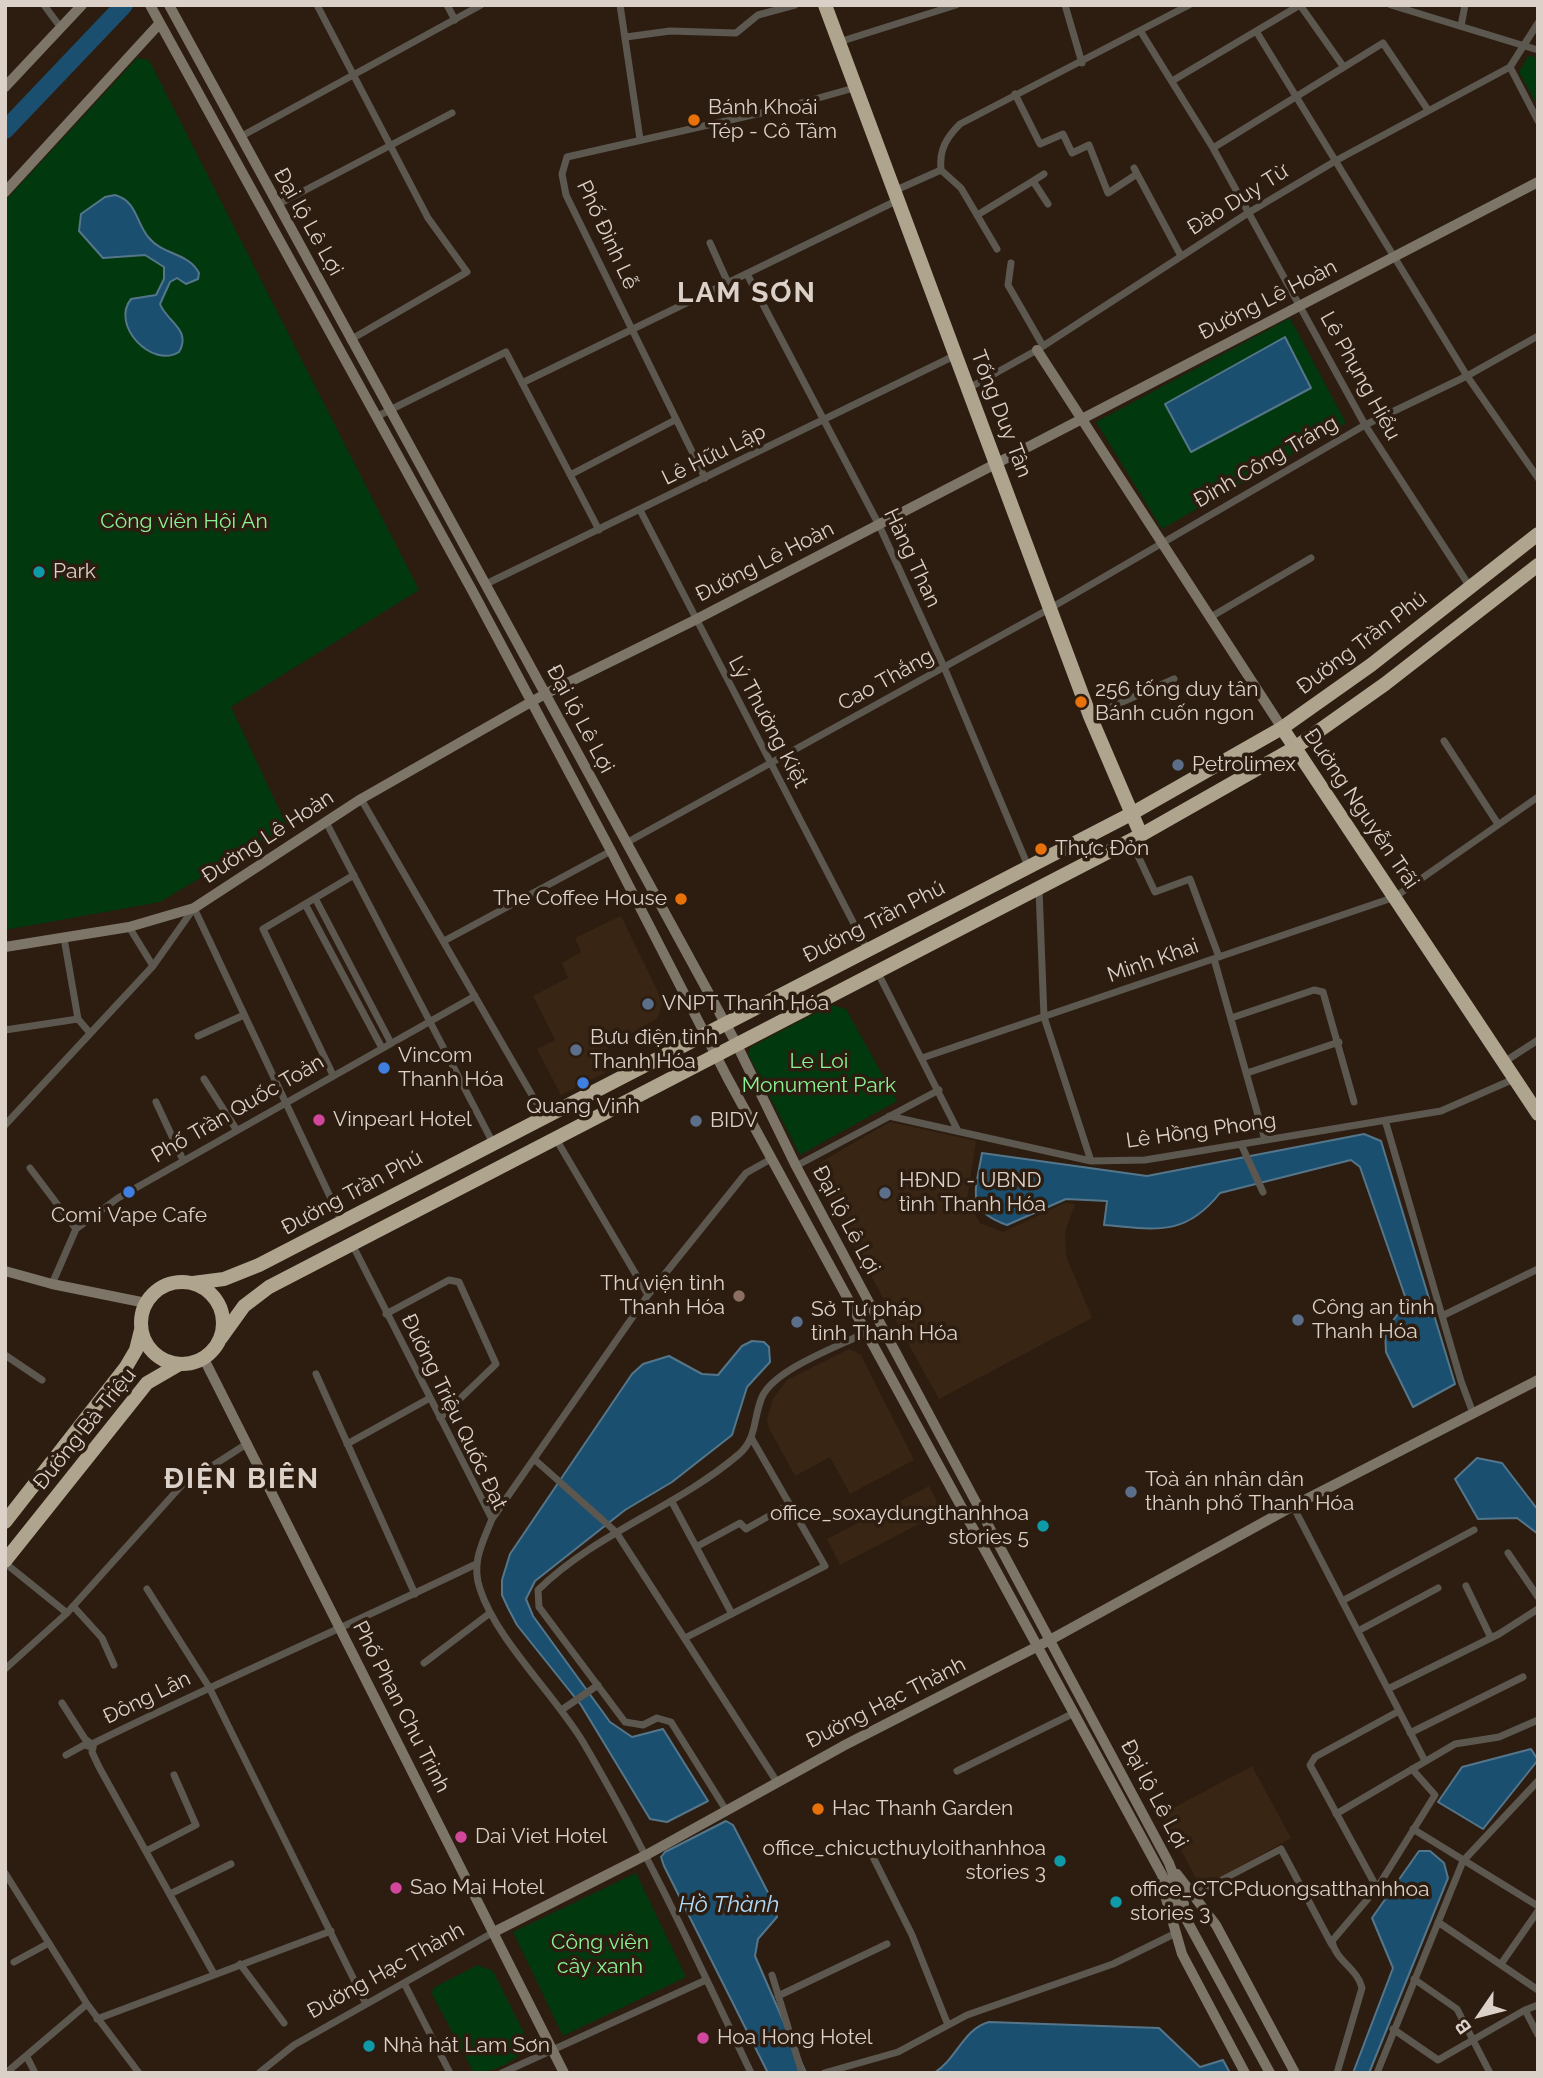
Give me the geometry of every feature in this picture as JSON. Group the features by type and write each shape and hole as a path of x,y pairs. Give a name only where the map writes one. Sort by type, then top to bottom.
{"highway":[{"name":"Tống Duy Tân","path":"825,5 997,462 1049,609 1131,814 1136,838"},
{"name":"Đường Trần Phú","path":"193,1283 225,1279 342,1222 1131,814 1282,728 1371,665 1538,534"},
{"path":"221,1338 222,1311 206,1289 193,1283 166,1285 146,1303 141,1329 153,1353 178,1365 204,1359 221,1338 244,1306 269,1287 1136,838 1296,747 1385,684 1538,565"},
{"name":"Đường Nguyễn Trãi","path":"1282,728 1537,1113"},
{"path":"1028,866 1039,887"},
{"path":"442,1169 453,1191"},
{"name":"Đường Bà Triệu","path":"5,1522 126,1367 136,1350 141,1329"},
{"name":"Đường Bà Triệu","path":"5,1562 147,1384 178,1365"}],"street":[{"path":"44,5 61,28"},
{"path":"5,87 82,5"},
{"name":"Đại lộ Lê Lợi","path":"150,5 531,702 611,851 703,1033 865,1333 1072,1714 1197,1937"},
{"path":"317,5 428,218 467,272 350,340"},
{"path":"447,5 455,20"},
{"path":"240,137 481,5"},
{"path":"620,5 640,139"},
{"path":"626,37 670,31 736,33 758,15 795,5"},
{"path":"838,42 956,5"},
{"path":"1065,5 1082,63"},
{"path":"941,170 940,158 946,138 960,124 1015,94 1082,63 1189,5"},
{"path":"1172,81 1300,5 1343,66"},
{"path":"1391,5 1538,50"},
{"path":"1461,26 1465,5"},
{"name":"Đại lộ Lê Lợi","path":"172,7 388,410 486,584 736,1044 796,1166 1169,1863 1197,1937"},
{"path":"5,192 158,20"},
{"name":"Đào Duy Từ","path":"969,388 1040,348 1248,212 1337,160 1510,67 1538,23"},
{"path":"1256,31 1467,376 1538,478"},
{"name":"Lê Phụng Hiểu","path":"1141,32 1213,148 1364,425 1470,587"},
{"path":"1213,148 1383,43 1428,110"},
{"path":"1510,67 1538,121"},
{"name":"Phố Đinh Lễ","path":"705,478 566,195 562,174 567,157 783,108 855,88"},
{"path":"1015,94 1040,144 1063,134 1072,153 1089,145 1108,192 1135,171 1181,256"},
{"path":"277,205 452,113"},
{"path":"522,383 747,274 941,170"},
{"path":"941,170 953,178 979,214 997,250"},
{"path":"979,214 1044,174"},
{"path":"1033,181 1048,204"},
{"name":"Đường Lê Hoàn","path":"5,947 129,927 194,908 361,799 545,694 695,620 1538,182"},
{"path":"710,243 728,283"},
{"path":"1011,263 1008,285 1040,348"},
{"name":"Hàng Than","path":"747,274 879,525 944,667 1028,866"},
{"name":"Đinh Công Tráng","path":"1162,544 1364,425 1467,376 1538,336"},
{"name":"Đường Nguyễn Trãi","path":"1040,348 1082,420 1282,728"},
{"path":"376,417 506,352 599,530"},
{"name":"Lê Hữu Lập","path":"486,584 956,355"},
{"path":"570,475 675,420"},
{"name":"Lý Thường Kiệt","path":"640,510 867,949"},
{"name":"Cao Thắng","path":"626,844 1162,544"},
{"path":"1209,618 1311,558"},
{"path":"1090,716 1174,679"},
{"path":"1444,741 1498,824"},
{"name":"Minh Khai","path":"922,1058 1395,897 1538,797"},
{"path":"361,799 544,1116"},
{"path":"326,822 493,1143"},
{"path":"1136,838 1155,892 1190,879 1217,958 1265,1140"},
{"path":"444,942 611,851"},
{"path":"333,1074 263,929 354,875"},
{"path":"1039,887 1044,1017 1091,1161"},
{"path":"315,898 391,1042"},
{"path":"305,904 382,1048"},
{"path":"5,1125 153,966 194,908 342,1222"},
{"path":"129,927 153,966"},
{"path":"64,938 78,1019 90,1033"},
{"path":"876,971 958,1131"},
{"path":"1231,1017 1320,989 1327,997 1354,1102"},
{"name":"Phố Trần Quốc Toản","path":"52,1284 76,1229 118,1198 284,1101 475,996"},
{"path":"198,1036 244,1015"},
{"path":"5,1031 78,1019"},
{"path":"1504,1062 1538,1040"},
{"path":"1247,1073 1339,1042"},
{"path":"204,1079 236,1129"},
{"name":"Lê Hồng Phong","path":"889,1116 1091,1161 1145,1160 1441,1111 1514,1079"},
{"path":"796,1166 939,1090"},
{"path":"156,1102 183,1160"},
{"path":"1385,1120 1442,1316 1474,1413"},
{"path":"556,1137 648,1295"},
{"path":"1241,1144 1263,1192"},
{"path":"492,1519 648,1295 746,1173 771,1158"},
{"path":"30,1168 76,1229"},
{"name":"Đường Triệu Quốc Đạt","path":"352,1244 492,1519 474,1565"},
{"path":"1442,1316 1538,1269"},
{"path":"5,1271 52,1284 146,1303"},
{"path":"387,1314 449,1280 459,1282 496,1364 493,1370 440,1418"},
{"path":"726,1810 671,1722 657,1718 643,1725 625,1722 539,1607 536,1598 538,1590 616,1532 673,1502 740,1454 752,1439 762,1396 773,1381 865,1333"},
{"path":"5,1355 42,1380"},
{"name":"Phố Phan Chu Trinh","path":"204,1359 564,2073"},
{"path":"316,1374 415,1594"},
{"name":"Đường Hạc Thành","path":"259,2073 293,2045 494,1932 1036,1648 1293,1506 1538,1380"},
{"path":"902,1401 917,1392"},
{"path":"347,1444 430,1398"},
{"path":"685,1638 825,1566 752,1439"},
{"path":"5,1669 67,1614 181,1486 248,1443"},
{"path":"534,1459 616,1532 777,1782"},
{"path":"673,1502 732,1614"},
{"path":"696,1547 740,1523 746,1529 790,1504"},
{"path":"1293,1506 1425,1762"},
{"path":"1342,1601 1474,1530"},
{"path":"1508,1553 1538,1597"},
{"path":"5,1562 67,1614"},
{"path":"474,1565 490,1613 563,1709 646,1854 751,2073"},
{"name":"Đông Lân","path":"214,1973 99,1767 93,1746 209,1687 341,1630 474,1565"},
{"path":"1466,1586 1491,1638"},
{"path":"1358,1631 1438,1588"},
{"path":"147,1589 209,1687 366,2004"},
{"path":"74,1606 102,1638 114,1665"},
{"path":"1388,1689 1491,1638 1538,1609"},
{"path":"424,1662 490,1613"},
{"path":"1410,1733 1523,1677"},
{"path":"563,1709 598,1685"},
{"path":"62,1703 85,1739 93,1746"},
{"path":"1377,1888 1312,1772 1312,1761 1399,1711"},
{"path":"957,1771 1072,1714"},
{"path":"1336,1814 1455,1744 1499,1737 1538,1720"},
{"path":"66,1755 84,1745 93,1746"},
{"path":"1332,1945 1334,1937 1377,1888 1435,1795 1412,1769"},
{"path":"146,1851 196,1825 174,1775"},
{"path":"1377,2073 1463,1861 1538,1781"},
{"path":"1413,1829 1538,1909 1501,1964"},
{"path":"1193,1895 1281,1849 1332,1945 1359,1978 1362,1988 1337,2073"},
{"path":"869,1850 912,1935 948,2025"},
{"path":"1169,1863 1216,1925 1295,2073"},
{"path":"170,1894 231,1864"},
{"path":"1157,1868 1182,1954 1245,2073"},
{"path":"5,1873 97,2019 139,2073"},
{"path":"1438,1922 1538,1990"},
{"path":"97,2019 331,1931"},
{"path":"824,2073 898,2052 967,2015 1113,1964 1174,1934"},
{"path":"1197,1937 1270,2073"},
{"path":"14,1962 49,1943"},
{"path":"778,1996 887,1944"},
{"path":"240,1964 284,2023"},
{"path":"772,1975 802,2073"},
{"path":"1414,1979 1457,2009 1490,2073"},
{"path":"502,2073 706,1980"},
{"path":"404,1983 450,2073"},
{"path":"6,2073 87,2004"},
{"path":"1393,2029 1438,2060 1538,2005"},
{"path":"1525,2010 1538,2035"},
{"path":"27,2057 36,2073"}],"shaded area":[{"path":"621,916 663,1002 657,1019 606,1047 613,1064 612,1069 561,1095 537,1049 555,1040 533,996 568,978 562,963 581,952 575,938"},
{"path":"890,1122 976,1141 967,1200 980,1223 1003,1232 1065,1203 1075,1204 1065,1232 1066,1256 1092,1318 939,1399 817,1178 819,1163"},
{"path":"849,1349 861,1355 914,1460 850,1494 830,1457 795,1476 769,1428 767,1419 773,1399 787,1380"},
{"path":"929,1486 942,1512 840,1565 827,1539"},
{"path":"1252,1766 1291,1838 1201,1888 1162,1814"}],"green space":[{"path":"1529,55 1538,59 1538,107 1519,72"},
{"name":"Công viên Hội An","path":"137,58 149,60 419,590 231,707 287,826 160,902 5,930 5,201"},
{"path":"1290,318 1346,423 1162,529 1096,422"},
{"name":"Le Loi Monument Park","path":"831,1005 846,1009 897,1101 800,1155 748,1054 751,1047"},
{"name":"Công viên cây xanh","path":"636,1873 686,1977 563,2036 513,1932"},
{"path":"478,1965 493,1971 529,2043 520,2055 505,2064 489,2071 474,2073 432,1994 433,1988"}],"water":[{"path":"115,195 128,202 155,244 189,261 199,273 198,279 186,284 177,278 170,282 160,304 181,332 182,344 179,352 168,356 146,350 130,332 126,321 126,309 131,299 156,295 164,279 164,267 145,255 103,258 79,231 81,214 105,197"},
{"path":"1285,337 1311,388 1191,452 1165,404"},
{"path":"1364,1134 1381,1141 1455,1384 1413,1407 1386,1352 1385,1331 1407,1302 1360,1167 1351,1160 1220,1193 1194,1218 1168,1227 1104,1225 1107,1201 1066,1199 1007,1225 984,1213 976,1197 982,1153 1147,1176"},
{"path":"752,1341 764,1342 769,1347 770,1362 747,1387 732,1435 672,1482 625,1510 535,1581 526,1599 533,1616 610,1722 632,1737 663,1729 708,1801 667,1822 650,1819 581,1705 517,1625 502,1595 502,1580 510,1554 632,1374 643,1364 669,1356 702,1374 718,1375 742,1346"},
{"path":"1477,1458 1502,1463 1538,1510 1538,1534 1517,1518 1478,1519 1455,1479"},
{"path":"1531,1749 1538,1760 1483,1829 1438,1802 1462,1767"},
{"name":"Hồ Thành","path":"726,1821 733,1825 775,1906 777,1917 758,1939 755,1956 806,2073 768,2073 661,1857 665,1852"},
{"path":"1419,1851 1430,1851 1444,1863 1448,1878 1369,2073 1353,2073 1393,1968 1372,1918"},
{"path":"989,2022 1159,2028 1200,2067 1223,2060 1230,2073 934,2073 949,2060 973,2031"}],"waterway":[{"path":"5,130 124,5"}],"place":[{"name":"Bánh Khoái Tép - Cô Tâm","path":"694,120"},
{"name":"Park","path":"39,572"},
{"name":"256 tống duy tân Bánh cuốn ngon","path":"1081,702"},
{"name":"Petrolimex","path":"1178,765"},
{"name":"Thực Đỏn","path":"1041,849"},
{"name":"The Coffee House","path":"681,899"},
{"name":"VNPT Thanh Hóa","path":"648,1004"},
{"name":"Bưu điện tỉnh Thanh Hóa","path":"576,1050"},
{"name":"Vincom Thanh Hóa","path":"384,1068"},
{"name":"Quang Vinh","path":"583,1083"},
{"name":"Vinpearl Hotel","path":"319,1120"},
{"name":"BIDV","path":"696,1121"},
{"name":"Comi Vape Cafe","path":"129,1192"},
{"name":"HĐND - UBND tỉnh Thanh Hóa","path":"885,1193"},
{"name":"Thư viện tỉnh Thanh Hóa","path":"739,1296"},
{"name":"Công an tỉnh Thanh Hóa","path":"1298,1320"},
{"name":"Sở Tư pháp tỉnh Thanh Hóa","path":"797,1322"},
{"name":"Toà án nhân dân thành phố Thanh Hóa","path":"1131,1492"},
{"name":"office_soxaydungthanhhoa stories 5","path":"1043,1526"},
{"name":"Hac Thanh Garden","path":"818,1809"},
{"name":"Dai Viet Hotel","path":"461,1837"},
{"name":"office_chicucthuyloithanhhoa stories 3","path":"1060,1861"},
{"name":"Sao Mai Hotel","path":"396,1888"},
{"name":"office_CTCPduongsatthanhhoa stories 3","path":"1116,1902"},
{"name":"Hoa Hong Hotel","path":"703,2038"},
{"name":"Nhà hát Lam Sơn","path":"369,2046"}],"district":[{"name":"LAM SƠN","path":"747,294"},
{"name":"ĐIỆN BIÊN","path":"242,1480"}]}
